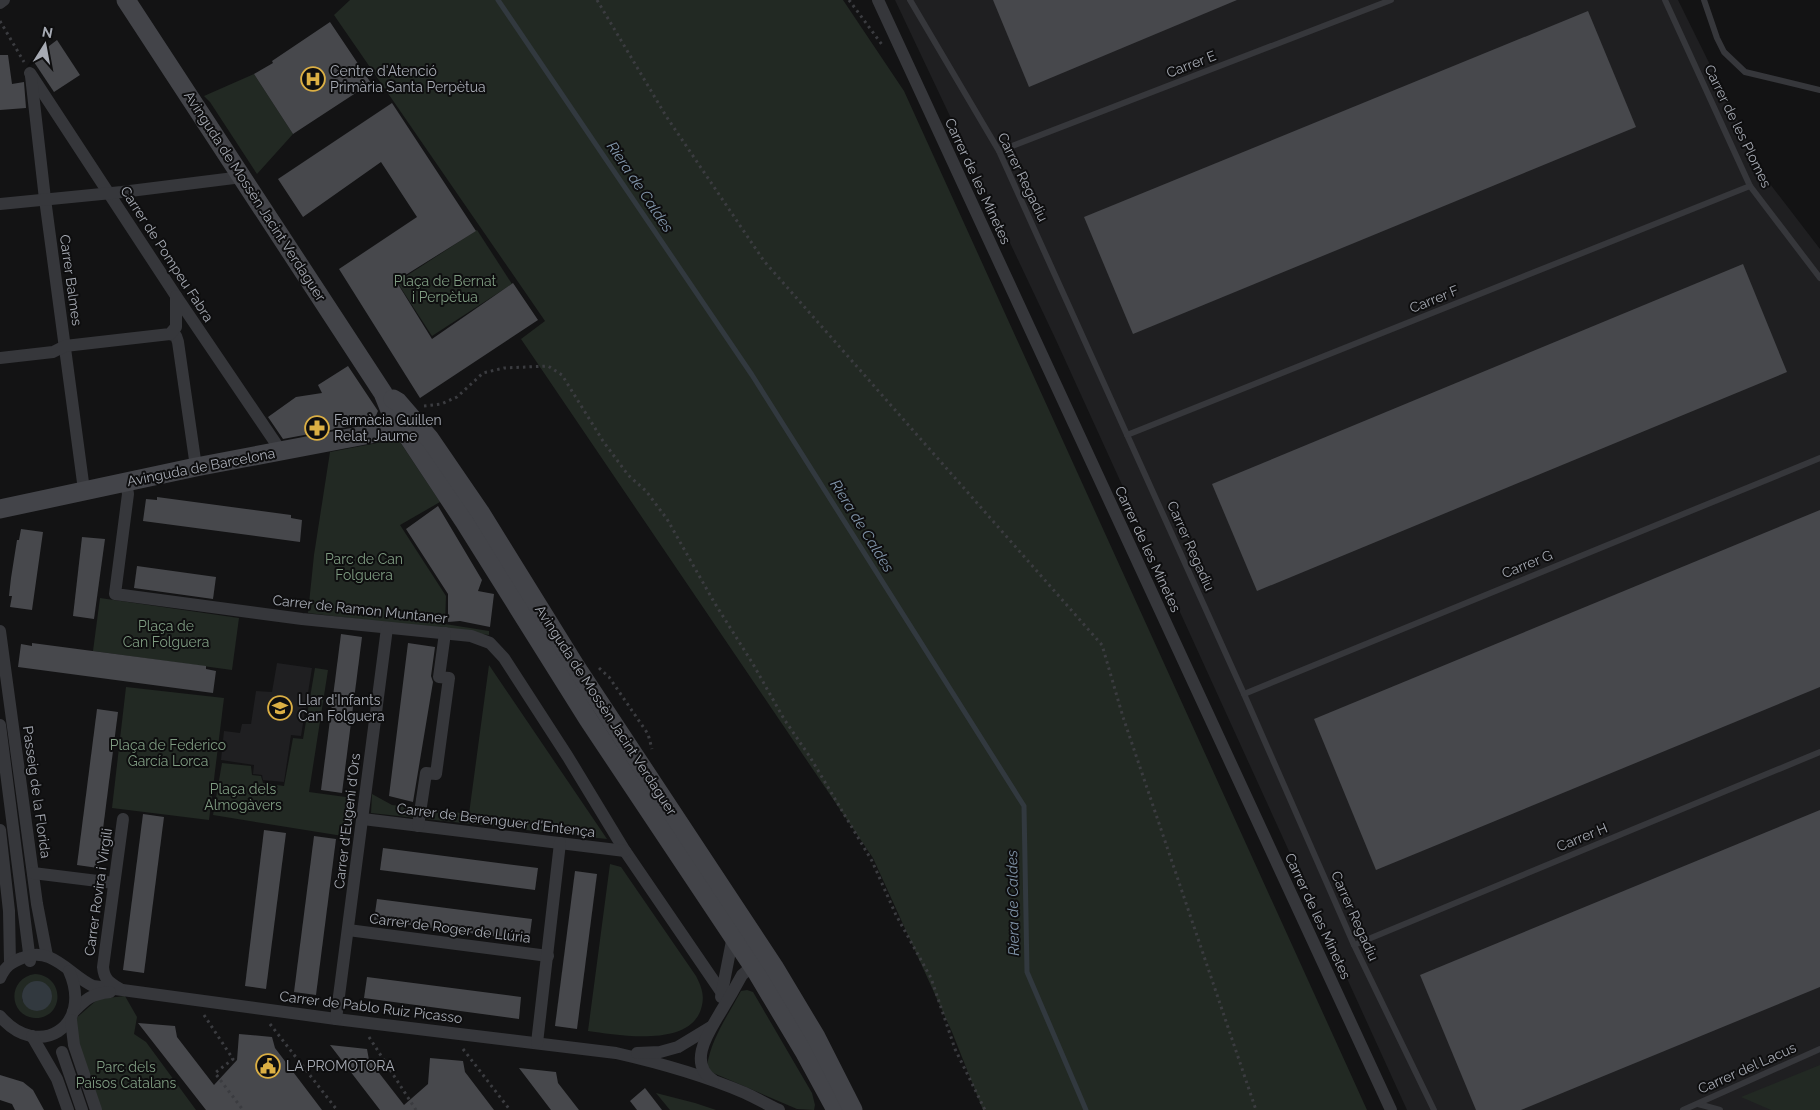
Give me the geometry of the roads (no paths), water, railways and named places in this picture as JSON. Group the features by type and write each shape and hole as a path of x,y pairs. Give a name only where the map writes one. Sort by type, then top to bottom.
{"main road":[{"name":"Avinguda de Mossèn Jacint Verdaguer","path":"126,0 383,393 389,408 430,439 480,512 576,667 774,967 816,1037 853,1110"},
{"name":"Avinguda de Mossèn Jacint Verdaguer","path":"403,419 464,521 583,711 733,936 805,1053 836,1110"},
{"name":"Avinguda de Barcelona","path":"0,509 84,490 281,451 403,419"}],"street":[{"path":"0,3 4,0"},
{"name":"Carrer de les Minetes","path":"878,0 1391,1110"},
{"name":"Carrer de Pompeu Fabra","path":"30,73 176,296 281,451"},
{"name":"Carrer Balmes","path":"30,73 84,490"},
{"path":"0,204 242,177"},
{"path":"170,334 176,327 176,296"},
{"path":"0,358 53,352 65,346 170,334 176,336 196,467"},
{"name":"Carrer de Ramon Muntaner","path":"126,482 128,494 115,594 302,619 471,636 490,643 504,658 568,757 625,851"},
{"name":"Carrer d'Eugeni d'Ors","path":"336,1019 386,628"},
{"name":"Passeig de la Florida","path":"0,631 37,904 47,956"},
{"path":"418,826 426,773 436,774 449,678 439,677 445,633"},
{"name":"Passeig de la Florida","path":"0,725 30,958"},
{"name":"Carrer Rovira i Virgili","path":"122,991 109,983 104,976 103,967 123,819"},
{"name":"Carrer de Berenguer d'Entença","path":"363,819 625,851"},
{"path":"0,830 9,911 10,963 0,978"},
{"path":"537,1043 560,843"},
{"path":"625,851 722,992"},
{"path":"33,873 114,884"},
{"name":"Carrer de Roger de Llúria","path":"348,930 548,956"},
{"path":"714,1023 733,936"},
{"path":"10,963 47,956"},
{"name":"Carrer de Pablo Ruiz Picasso","path":"47,956 60,961 81,980 93,986 122,991 616,1053 658,1062 716,1082 746,1093 778,1110"},
{"path":"68,969 74,983 76,997 72,1016 74,1045 96,1110"},
{"name":"Avinguda de Mossèn Jacint Verdaguer","path":"753,970 766,974 776,986 799,1024 816,1037"},
{"name":"Carrer de Pablo Ruiz Picasso","path":"716,1082 706,1075 701,1059 703,1045 742,975 753,970"},
{"name":"Carrer de Pablo Ruiz Picasso","path":"32,1036 55,1032 65,1027 84,1000 95,994 122,991"},
{"path":"0,1016 8,1026 20,1033 32,1036 57,1079 68,1110"},
{"name":"Carrer de Pablo Ruiz Picasso","path":"616,1053 660,1052 678,1047 714,1023"},
{"path":"62,1052 82,1110"},
{"name":"Avinguda de Mossèn Jacint Verdaguer","path":"836,1075 835,1090 844,1110"}],"lane":[{"name":"Carrer Regadiu","path":"910,0 999,150 1244,694 1354,945 1434,1110"},
{"name":"Carrer E","path":"999,150 1392,0"},
{"name":"Carrer de les Plomes","path":"1665,0 1750,186 1820,278"},
{"path":"1704,0 1717,38 1724,52 1738,67 1745,72 1818,89"},
{"name":"Carrer F","path":"1127,435 1750,186"},
{"name":"Carrer G","path":"1244,694 1820,458"},
{"name":"Carrer H","path":"1354,945 1820,752"},
{"name":"Carrer del Lacus","path":"1684,1110 1820,1049"},
{"path":"1698,1104 1720,1110"}],"waterway":[{"name":"Riera de Caldes","path":"498,0 752,375 1024,806 1027,972 1086,1110"}],"place":[{"name":"Centre d'Atenció Primària Santa Perpètua","path":"313,79"},
{"name":"Farmàcia Guillen Relat, Jaume","path":"317,428"},
{"name":"Llar d'Infants Can Folguera","path":"280,708"},
{"name":"LA PROMOTORA","path":"268,1066"}],"park label":[{"name":"Plaça de Bernat i Perpètua","path":"445,290"},
{"name":"Parc de Can Folguera","path":"364,568"},
{"name":"Plaça de Can Folguera","path":"166,634"},
{"name":"Plaça de Federico García Lorca","path":"168,754"},
{"name":"Plaça dels Almogàvers","path":"243,798"},
{"name":"Parc dels Països Catalans","path":"126,1076"}]}
